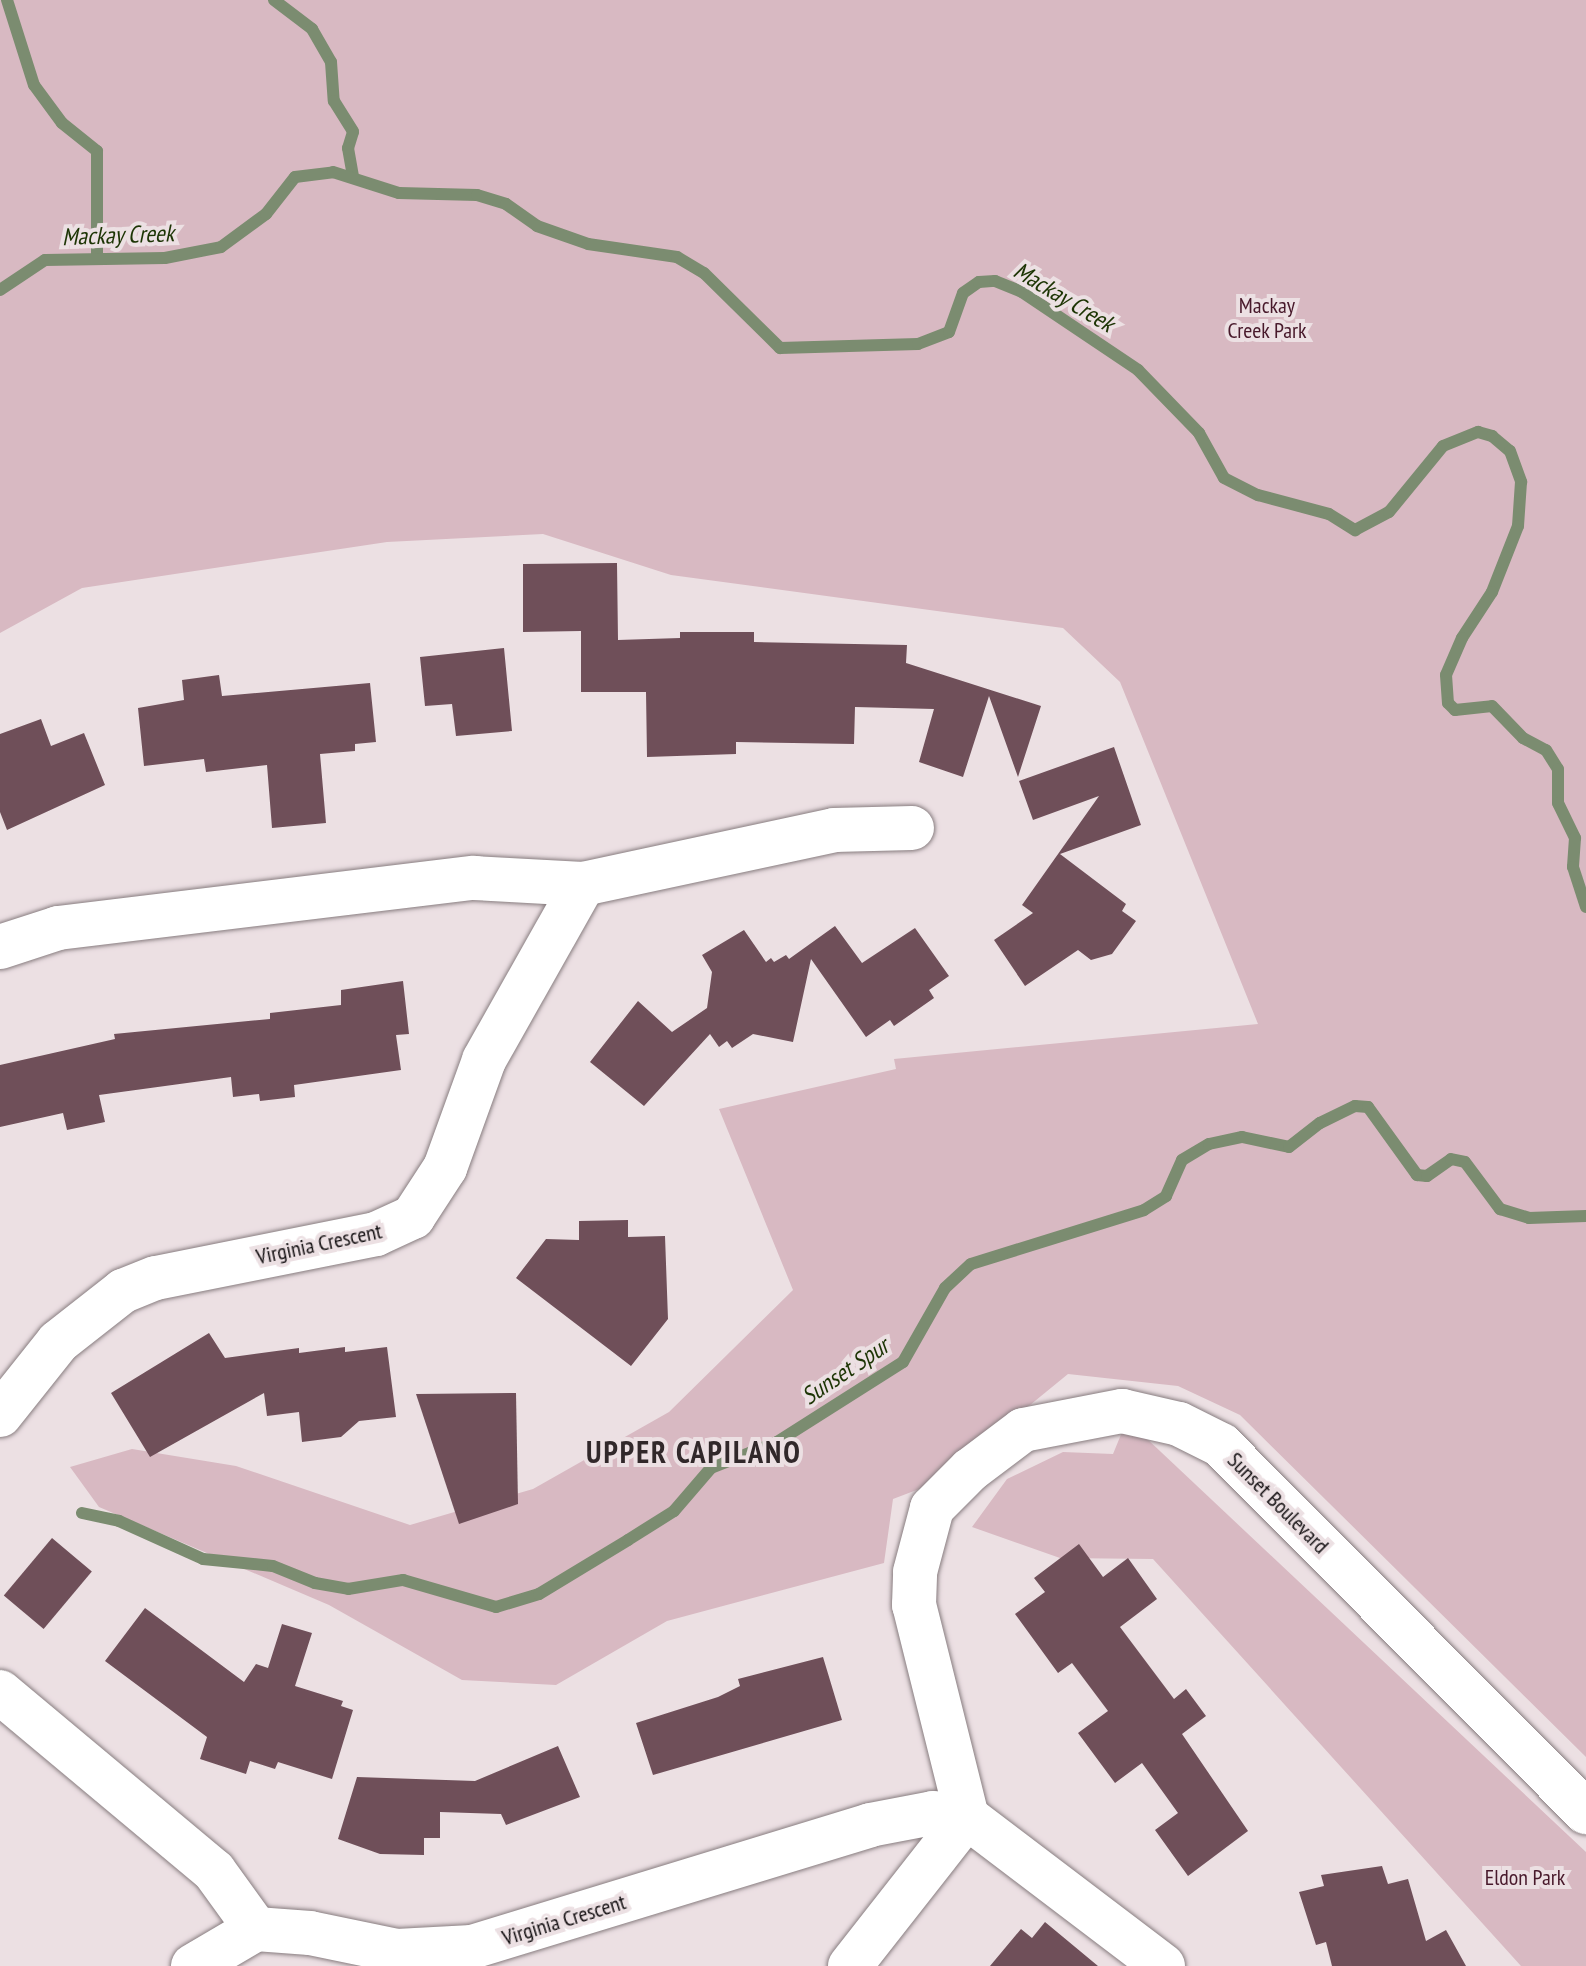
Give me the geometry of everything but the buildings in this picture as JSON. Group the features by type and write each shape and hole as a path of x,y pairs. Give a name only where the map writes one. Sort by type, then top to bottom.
{"street":[{"path":"0,947 58,928 474,878 583,884 834,830 912,828"},
{"name":"Virginia Crescent","path":"0,1415 58,1342 123,1291 167,1275 376,1234 413,1217 445,1168 484,1060 583,884"},
{"name":"Sunset Boulevard","path":"967,1817 914,1605 915,1572 932,1508 970,1470 1023,1430 1122,1411 1179,1424 1221,1445 1586,1812"},
{"path":"0,1692 214,1871 256,1929 193,1966"},
{"name":"Virginia Crescent","path":"256,1929 310,1933 397,1951 472,1947 870,1825 933,1813 967,1817"},
{"path":"850,1966 967,1817 1163,1966"}],"green space":[{"name":"Mackay Creek Park","path":"0,0 1586,0 1586,1757 1240,1415 1178,1386 1068,1374 935,1483 893,1499 884,1563 667,1621 556,1685 462,1680 329,1605 99,1507 70,1467 132,1449 236,1466 410,1525 533,1489 669,1412 793,1290 719,1109 896,1069 894,1059 1258,1024 1120,682 1063,628 671,575 543,534 387,542 82,588 0,633"},
{"name":"Eldon Park","path":"1127,1420 1586,1852 1586,1966 1521,1966 1153,1559 1060,1558 972,1527 1007,1479 1063,1452 1113,1454"}],"waterway":[{"path":"7,0 34,85 62,123 97,151 97,256"},
{"path":"274,0 312,29 331,62 334,101 353,132 348,148 353,177"},
{"name":"Mackay Creek","path":"0,290 45,260 165,258 221,247 266,214 295,177 333,172 399,193 477,195 506,204 537,226 588,244 677,257 704,273 780,348 918,344 949,332 963,293 979,282 995,281 1022,292 1138,370 1199,433 1224,478 1258,495 1329,514 1355,530 1389,512 1443,446 1478,432 1492,436 1510,451 1521,482 1518,526 1492,592 1462,638 1446,675 1448,703 1455,710 1492,706 1523,738 1546,750 1558,769 1558,803 1575,838 1573,867 1586,907"},
{"name":"Sunset Spur","path":"82,1513 119,1521 203,1559 273,1566 315,1583 348,1589 403,1580 496,1607 539,1594 674,1511 711,1468 777,1442 903,1362 945,1288 971,1264 1144,1210 1166,1196 1182,1160 1209,1144 1242,1137 1289,1147 1320,1123 1355,1106 1368,1107 1417,1175 1427,1176 1451,1159 1465,1162 1500,1209 1529,1218 1586,1216"}],"district":[{"name":"UPPER CAPILANO","path":"694,1452"}]}
